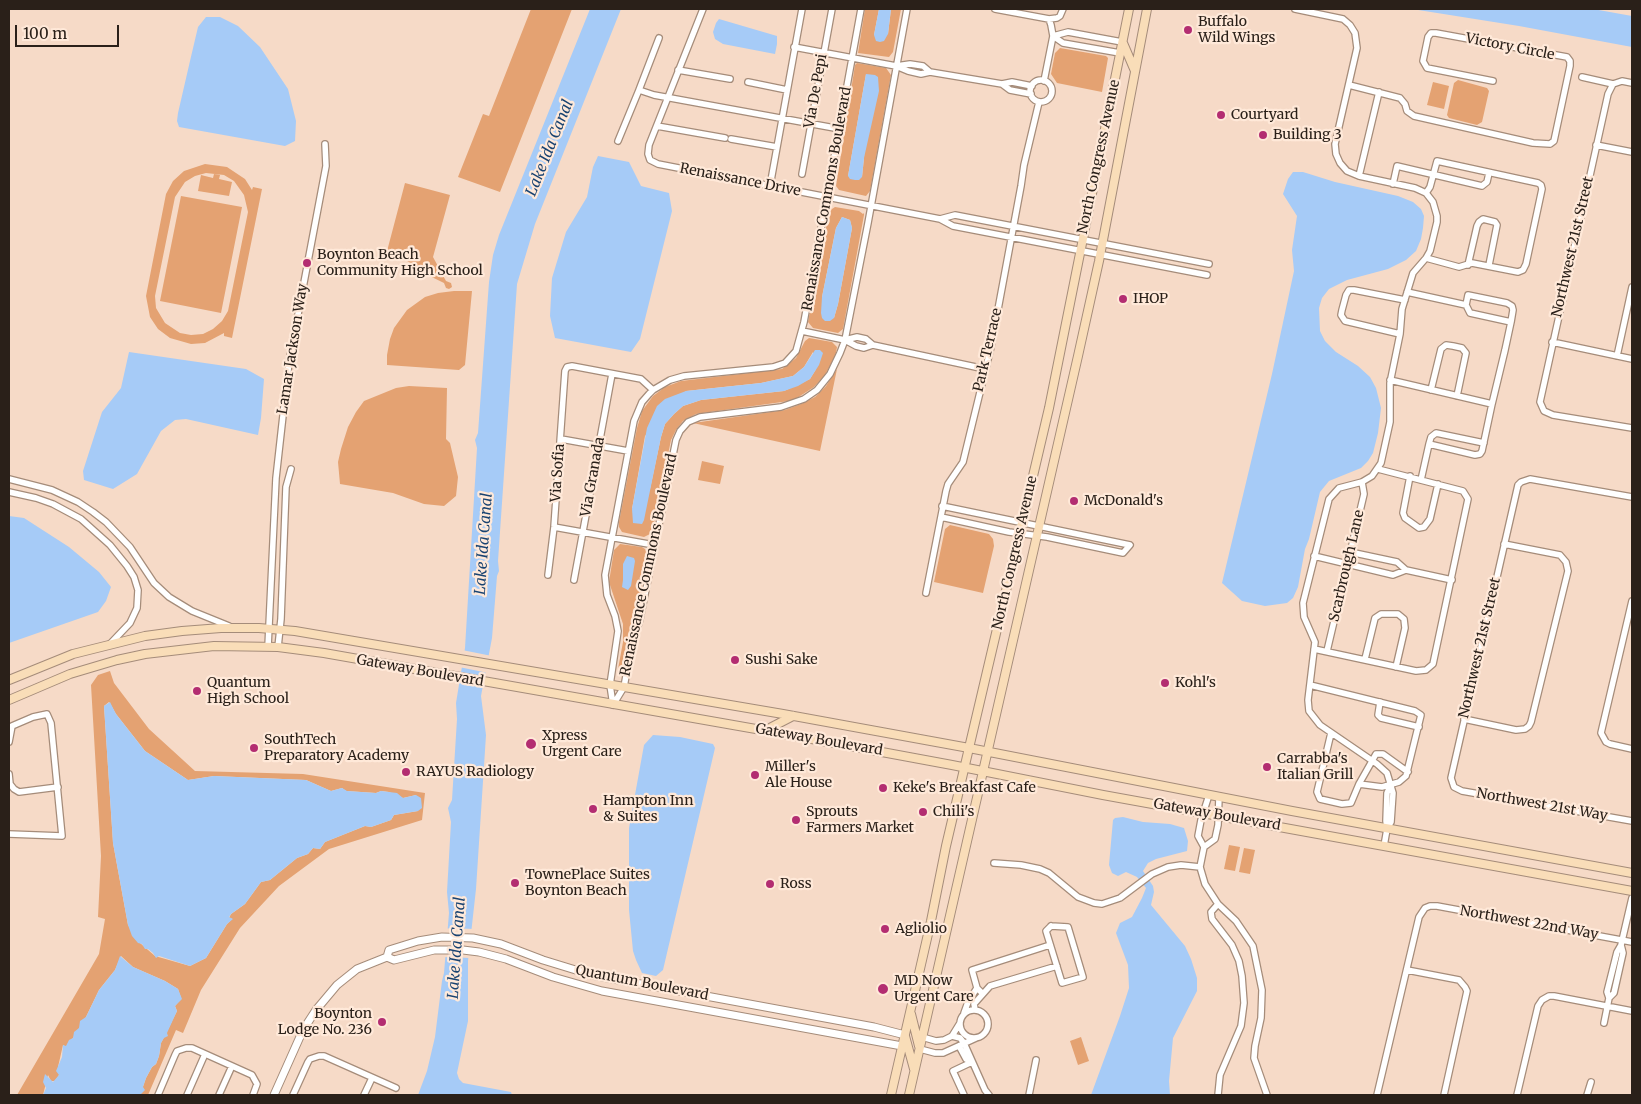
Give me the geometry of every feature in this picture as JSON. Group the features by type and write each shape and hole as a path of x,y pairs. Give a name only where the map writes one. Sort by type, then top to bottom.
{"main road":[{"name":"North Congress Avenue","path":"891,1095 964,767 1049,408 1129,9"},
{"name":"North Congress Avenue","path":"909,1095 1038,536 1100,254 1147,9"},
{"path":"1122,42 1135,71"},
{"name":"Gateway Boulevard","path":"9,680 47,664 110,644 170,632 234,628 307,633 490,666 793,716 1387,829 1632,873"},
{"name":"Gateway Boulevard","path":"9,700 70,674 146,654 202,647 278,647 324,653 764,730 1218,816 1632,890"},
{"path":"764,730 793,716"},
{"path":"910,1012 920,1049"},
{"path":"905,1035 915,1070"}],"street":[{"path":"703,9 657,126 777,147"},
{"path":"770,186 802,9"},
{"name":"Via De Pepi","path":"802,174 832,9"},
{"name":"Renaissance Commons Boulevard","path":"613,705 610,685 618,631 615,616 606,595 605,575 634,421 642,402 653,390 670,380 684,376 779,365 785,363 799,346 840,129 850,57 861,9"},
{"name":"Renaissance Commons Boulevard","path":"613,705 624,687 630,654 640,619 676,440 684,426 693,419 700,417 781,407 804,399 817,390 830,374 840,353 845,340 907,9"},
{"path":"995,9 1049,19 1060,16 1063,9"},
{"path":"1295,9 1338,17 1354,29 1357,38 1357,48 1335,148 1343,167 1359,176 1414,188 1426,193 1433,202 1437,216 1432,244 1426,258 1413,273 1404,300 1400,334 1390,380 1390,422 1378,469 1372,476 1362,482 1339,488 1329,499 1302,603 1304,617 1314,638 1308,705 1311,716 1331,733 1372,760 1386,773 1391,784 1388,793 1387,829 1384,846"},
{"name":"Park Terrace","path":"926,593 942,506 948,484 963,462 985,369 998,310 1024,165 1039,102 1049,99 1052,93 1049,84 1044,81 1052,36 1049,19"},
{"path":"1052,36 1068,32 1122,42"},
{"name":"Victory Circle","path":"1349,85 1403,100 1407,111 1414,116 1533,143 1550,144 1554,141 1570,66 1570,61 1567,57 1436,33 1431,33 1428,37 1423,61 1427,68 1493,81"},
{"path":"1052,36 1064,43 1120,54"},
{"path":"618,141 659,38"},
{"path":"794,47 896,66 921,74 930,72 1002,84 1012,82 1032,86"},
{"path":"678,70 730,79"},
{"path":"1582,77 1613,84 1622,81 1632,83"},
{"path":"1039,102 1031,94 1032,86 1037,81 1044,81"},
{"path":"748,82 787,90"},
{"path":"1002,84 1010,90 1031,94"},
{"name":"Northwest 21st Street","path":"1613,84 1608,94 1540,397 1541,407 1544,411 1553,415 1632,428"},
{"path":"639,90 668,98 840,129"},
{"path":"1359,176 1379,92"},
{"name":"Renaissance Drive","path":"657,126 649,145 648,154 650,160 658,164 940,219 952,226 1207,275"},
{"name":"Lamar Jackson Way","path":"268,647 276,478 289,362 327,162 324,144"},
{"path":"1596,146 1632,152"},
{"path":"1426,193 1430,187 1437,161 1541,185 1542,189 1526,264 1523,270 1518,272 1472,263 1459,267 1426,258"},
{"path":"1393,184 1397,166 1482,186 1487,182 1489,173"},
{"name":"Renaissance Drive","path":"940,219 955,216 1209,264"},
{"path":"1468,264 1477,226 1483,219 1494,222 1497,225 1489,266"},
{"path":"1147,263 1150,252"},
{"path":"1617,356 1632,287"},
{"path":"1400,334 1345,321 1341,315 1347,293 1354,290 1404,300"},
{"path":"1406,292 1466,305"},
{"path":"1429,444 1475,455 1480,454 1484,443 1514,310 1507,303 1468,295 1466,305 1470,312 1511,322"},
{"path":"802,331 845,340 864,348 873,345 985,369"},
{"path":"1552,342 1632,359"},
{"path":"1431,390 1441,349 1446,345 1462,348 1466,353 1456,396"},
{"name":"Via Sofia","path":"548,575 554,527 565,371 567,367 572,366 612,374"},
{"path":"612,374 641,379 653,390"},
{"name":"Via Granada","path":"574,580 612,374"},
{"path":"1390,380 1492,404"},
{"path":"1421,480 1429,444 1436,433 1484,443"},
{"path":"561,439 628,451"},
{"path":"278,647 285,538 286,487 291,469"},
{"path":"1314,649 1421,672 1433,664 1468,499 1463,490 1378,469"},
{"path":"1410,476 1404,513 1405,518 1419,528 1424,527 1430,519 1438,484"},
{"path":"9,479 52,490 78,502 112,528 130,547 154,583 169,597 192,611 234,628"},
{"name":"Northwest 21st Street","path":"1454,787 1451,778 1516,490 1521,482 1530,479 1632,497"},
{"name":"Scarbrough Lane","path":"1327,651 1364,494 1362,482"},
{"path":"9,492 36,498 81,519 110,544 127,566 134,577 138,590 137,608 130,623 110,644"},
{"path":"941,517 1123,553 1130,545 942,506"},
{"path":"554,527 654,545"},
{"path":"273,538 285,538"},
{"path":"1464,720 1520,730 1525,729 1532,722 1568,571 1566,562 1560,555 1504,544"},
{"path":"1350,552 1397,562 1406,570 1452,580"},
{"path":"1314,556 1393,575 1406,570"},
{"path":"1632,601 1602,728 1603,738 1610,744 1632,749"},
{"path":"1365,659 1375,618 1381,614 1398,614 1404,619 1405,628 1396,667"},
{"path":"1310,685 1418,712 1421,718 1408,772 1403,780 1382,787 1358,784"},
{"path":"1380,702 1378,715 1381,718 1419,727"},
{"path":"9,742 12,726 33,717 47,714 51,723 62,836 9,834"},
{"path":"1331,733 1317,792 1318,797 1323,800 1347,805 1354,799 1358,784 1376,754 1383,754 1408,772"},
{"path":"9,774 10,784 19,792 58,787"},
{"name":"Northwest 21st Way","path":"1454,787 1462,791 1632,821"},
{"path":"1209,795 1198,836 1204,847 1200,867 1206,884 1218,904 1236,921 1252,946 1262,990 1261,1018 1254,1058 1267,1095"},
{"path":"1204,847 1215,840 1219,797"},
{"path":"994,863 1031,866 1040,869 1050,873 1073,894 1094,903 1102,904 1112,902 1125,895 1157,871 1181,865 1200,867"},
{"path":"1604,1023 1610,998 1607,992 1616,952 1622,943 1632,898"},
{"path":"1218,904 1211,912 1212,919 1232,945 1239,961 1244,1003 1241,1026 1220,1075 1218,1095"},
{"name":"Northwest 22nd Way","path":"1407,970 1419,917 1425,908 1437,906 1622,943 1632,942"},
{"path":"1051,926 1068,927 1083,977 1062,983 1050,945 1046,930 1051,926"},
{"name":"Quantum Boulevard","path":"274,1095 303,1030 324,999 352,973 387,956 389,950 435,937 480,939 501,944 543,960 592,975 905,1035"},
{"path":"975,1010 974,1004 980,991 972,970 1050,945"},
{"name":"Quantum Boulevard","path":"387,956 394,960 434,950 479,952 506,959 553,978 608,992 902,1046"},
{"path":"922,1037 940,1041 952,1036 960,1023 968,1002 980,991 990,986 1056,966"},
{"path":"1377,1095 1407,970 1458,980 1465,987 1466,996 1444,1095"},
{"path":"1517,1095 1538,1006 1542,1000 1549,996 1632,1011"},
{"path":"920,1049 939,1053 962,1045 984,1034 987,1030 988,1021 984,1013 971,1010 963,1014"},
{"path":"960,1023 964,1034 971,1038 976,1038"},
{"path":"952,1036 960,1038 966,1058 972,1062 989,1095"},
{"path":"158,1095 178,1051 192,1048 254,1078 257,1084 253,1095"},
{"path":"187,1095 206,1054"},
{"path":"293,1095 308,1062 314,1056 324,1056 396,1088"},
{"path":"1029,1095 1036,1060"},
{"path":"964,1095 952,1071 972,1062"},
{"path":"219,1095 232,1066"},
{"path":"364,1095 372,1078"},
{"path":"1587,1095 1591,1082"}],"shaded area":[{"path":"531,9 572,9 500,192 458,177 483,114 489,116"},
{"path":"865,9 879,9 874,35 888,34 891,9 901,9 893,52 889,57 858,53"},
{"path":"1060,48 1106,56 1108,58 1102,92 1057,83 1051,74 1055,53"},
{"path":"857,63 886,68 891,75 870,191 866,196 839,190 836,186 855,65","holes":["866,74 862,177 848,176"]},
{"path":"1458,80 1487,88 1489,91 1482,122 1477,125 1449,118 1447,115 1454,83"},
{"path":"1433,82 1449,86 1444,109 1427,105"},
{"path":"205,164 227,167 245,179 252,190 253,187 262,189 232,338 224,336 224,333 205,343 191,344 170,338 158,329 150,317 146,296 166,194 173,181 184,171","holes":["206,173 224,175 234,181 244,195 248,212 228,311 222,321 213,329 203,334 191,335 180,333 165,323 156,308 155,296 175,197 185,182 195,176"]},
{"path":"214,174 220,175 219,179 232,182 229,196 198,191 201,175 213,178"},
{"path":"405,183 450,195 433,257 446,281 451,283 452,287 449,289 446,288 444,283 407,265 410,262 386,255"},
{"path":"181,196 242,207 221,313 160,301"},
{"path":"830,207 832,209 835,207 864,213 843,329 838,333 813,328 808,322","holes":["842,217 850,220 852,228 834,318 822,297 836,228"]},
{"path":"454,291 472,291 465,365 459,370 387,365 390,339 394,328 407,310 425,297"},
{"path":"809,338 832,342 837,347 825,375 814,387 789,401 696,414 683,421 671,440 652,533 644,537 622,532 619,522 637,428 642,411 653,396 665,387 681,381 782,369 796,358 805,341","holes":["813,352 816,369 810,379 784,391 701,400 683,406 665,424 650,489 632,509 645,436 686,391 761,383 793,376 804,367"]},
{"path":"837,369 820,451 693,423 785,410 801,404 815,397 826,386"},
{"path":"409,386 447,388 446,439 450,443 458,477 456,496 444,506 424,504 393,493 340,484 338,462 348,427 356,412 364,401 396,388"},
{"path":"702,461 724,466 720,484 698,480"},
{"path":"950,525 989,534 993,539 994,546 983,593 934,582 945,529"},
{"path":"620,544 642,547 648,556 635,621 627,641 621,671 618,669 623,642 623,624 609,582 614,550"},
{"path":"110,671 114,683 149,729 195,771 303,774 425,793 422,820 329,849 279,886 240,928 201,990 183,1033 176,1030 148,1095 140,1095 146,1078 152,1067 156,1064 161,1043 177,1011 175,1006 181,998 178,989 133,967 121,956 115,970 99,990 73,1038 66,1047 63,1045 58,1067 59,1075 55,1081 51,1081 48,1075 43,1095 17,1095 99,954 105,919 98,917 101,856 91,685 98,675","holes":["109,702 145,751 188,780 214,776 306,780 331,791 342,788 346,791 376,793 381,791 403,798 416,795 418,811 394,815 391,820 371,827 365,826 325,842 320,849 313,848 308,854 297,858 270,880 261,882 245,904 231,914 229,918 232,919 206,958 190,966 155,956 140,943 128,925 113,843 104,706"]},
{"path":"1229,845 1240,847 1235,871 1224,869"},
{"path":"1244,848 1255,850 1250,874 1239,872"},
{"path":"1081,1037 1089,1061 1078,1065 1070,1041"}],"water":[{"name":"Lake Ida Canal","path":"590,9 621,9 535,224 517,284 498,561 499,571 492,638 481,696 486,735 476,889 468,961 468,1021 457,1073 463,1083 511,1092 512,1095 418,1095 427,1071 435,1037 444,973 449,913 447,892 451,822 448,808 452,800 457,719 456,703 465,648 477,448 475,440 478,433 489,282 493,255 499,235"},
{"path":"879,9 891,9 888,34 884,41 880,42 876,41 874,35"},
{"path":"1412,9 1593,9 1632,16 1632,47 1519,26"},
{"path":"206,17 220,17 238,26 260,47 288,89 296,121 295,141 285,146 179,127 177,121 178,113 198,27"},
{"path":"719,19 777,36 775,54 723,44 715,39 713,32"},
{"path":"866,74 878,77 879,91 864,158 862,177 859,180 855,180 850,179 848,176"},
{"path":"598,156 629,162 641,186 669,193 672,211 640,339 631,352 555,338 550,316 552,278 566,232 587,197 593,167"},
{"path":"1293,172 1303,172 1335,182 1398,196 1413,202 1421,209 1424,216 1421,239 1416,251 1406,260 1388,269 1347,280 1329,289 1322,298 1319,308 1320,331 1325,341 1336,352 1358,366 1370,377 1376,388 1381,408 1378,433 1373,453 1368,461 1361,468 1329,481 1320,492 1305,549 1298,587 1293,598 1287,603 1265,606 1242,601 1222,583 1272,374 1294,271 1292,250 1297,216 1283,194 1288,179"},
{"path":"842,217 850,220 852,228 834,318 830,321 825,321 821,313 822,297 836,228"},
{"path":"815,350 820,350 823,353 819,365 810,379 798,386 784,391 701,400 683,406 674,414 665,424 661,437 644,520 642,524 633,523 632,509 647,428 657,406 665,399 686,391 761,383 793,376 804,367"},
{"path":"129,352 246,369 264,379 258,435 186,419 175,420 161,431 137,474 113,489 84,480 83,471 102,412 121,388"},
{"path":"9,516 24,518 69,547 99,572 111,587 106,601 98,612 9,643"},
{"path":"627,556 634,558 635,561 631,586 628,590 622,587 623,564"},
{"path":"110,702 116,714 145,751 188,780 214,776 306,780 331,791 342,788 347,791 376,793 381,791 397,793 403,798 416,795 421,798 422,808 418,811 394,815 391,820 371,827 365,826 325,842 320,849 313,848 308,854 297,858 270,880 261,882 245,904 231,914 229,917 233,919 227,924 206,958 190,966 159,956 156,958 153,953 145,949 132,936 128,925 113,843 104,706"},
{"path":"653,735 680,737 713,744 715,748 663,970 656,976 642,973 636,960 633,951 629,910 629,828 644,745"},
{"path":"1123,817 1184,828 1188,841 1187,851 1156,859 1148,863 1143,871 1153,886 1154,892 1151,905 1185,946 1197,978 1197,991 1173,1038 1169,1081 1170,1095 1091,1095 1129,988 1128,965 1116,933 1120,923 1132,917 1146,888 1137,877 1126,872 1118,876 1112,873 1109,865 1113,820"},
{"path":"120,956 133,967 178,989 182,999 175,1006 177,1011 167,1033 168,1036 161,1043 156,1064 152,1067 146,1078 143,1087 145,1090 140,1095 43,1095 46,1088 43,1082 45,1074 53,1082 59,1075 56,1071 62,1057 63,1045 66,1046 69,1040 73,1038 74,1032 79,1028 80,1021 86,1017 99,990 115,970"}],"pier":[{"path":"462,650 492,656 488,673 459,667"},
{"path":"444,929 473,929 471,958 443,957"}],"place":[{"name":"Buffalo Wild Wings","path":"1188,30"},
{"name":"Courtyard","path":"1221,115"},
{"name":"Building 3","path":"1263,135"},
{"name":"Boynton Beach Community High School","path":"307,263"},
{"name":"IHOP","path":"1123,299"},
{"name":"McDonald's","path":"1074,501"},
{"name":"Sushi Sake","path":"735,660"},
{"name":"Kohl's","path":"1165,683"},
{"name":"Quantum High School","path":"197,691"},
{"name":"Xpress Urgent Care","path":"531,744"},
{"name":"SouthTech Preparatory Academy","path":"254,748"},
{"name":"Carrabba's Italian Grill","path":"1267,767"},
{"name":"RAYUS Radiology","path":"406,772"},
{"name":"Miller's Ale House","path":"755,775"},
{"name":"Keke's Breakfast Cafe","path":"883,788"},
{"name":"Hampton Inn & Suites","path":"593,809"},
{"name":"Chili's","path":"923,812"},
{"name":"Sprouts Farmers Market","path":"796,820"},
{"name":"TownePlace Suites Boynton Beach","path":"515,883"},
{"name":"Ross","path":"770,884"},
{"name":"Agliolio","path":"885,929"},
{"name":"MD Now Urgent Care","path":"883,989"},
{"name":"Boynton Lodge No. 236","path":"382,1022"}]}
